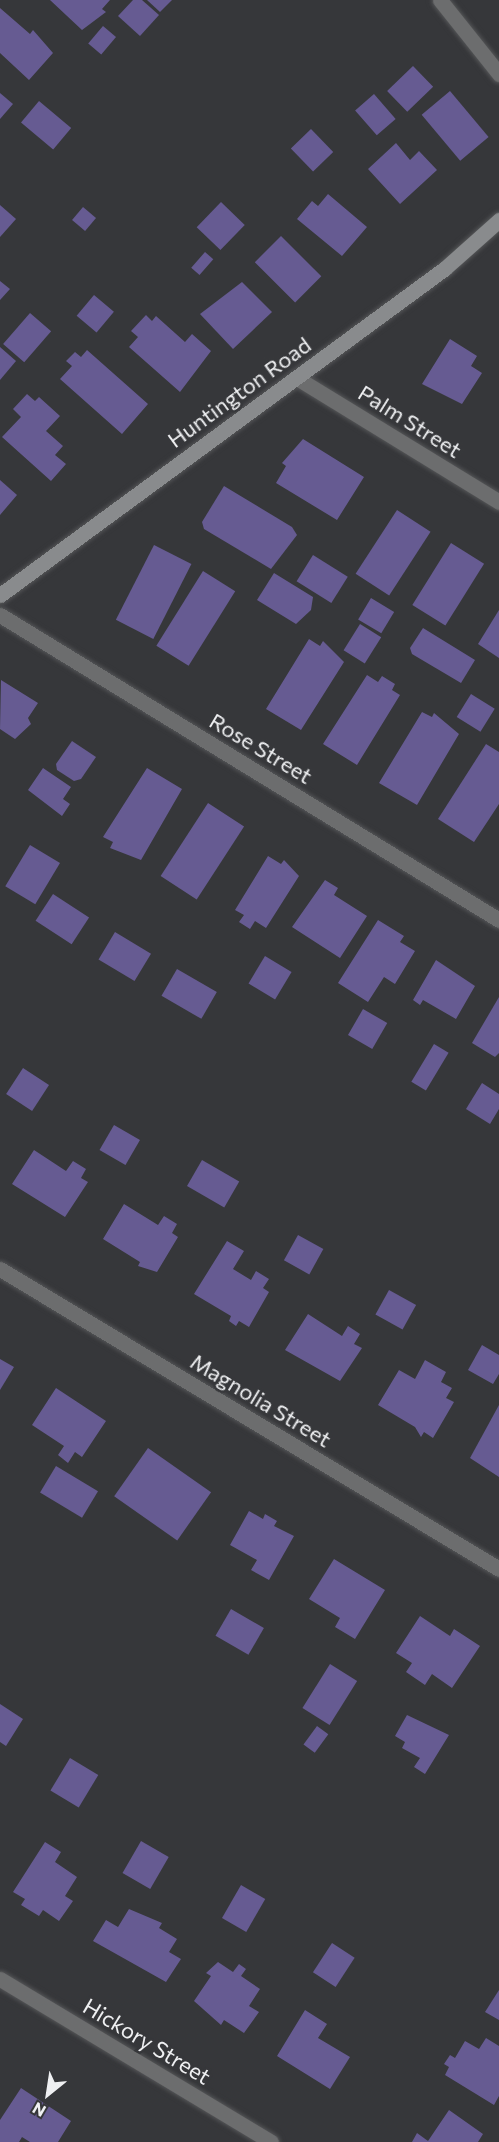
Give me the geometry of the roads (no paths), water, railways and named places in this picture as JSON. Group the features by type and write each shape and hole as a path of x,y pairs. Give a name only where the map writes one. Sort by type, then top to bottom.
{"main road":[{"name":"Huntington Road","path":"0,595 444,269 499,220"}],"street":[{"path":"440,0 499,74"},
{"name":"Palm Street","path":"297,378 499,502"},
{"name":"Rose Street","path":"0,615 499,920"},
{"name":"Magnolia Street","path":"0,1269 499,1569"},
{"name":"Hickory Street","path":"0,1979 271,2142"}]}
